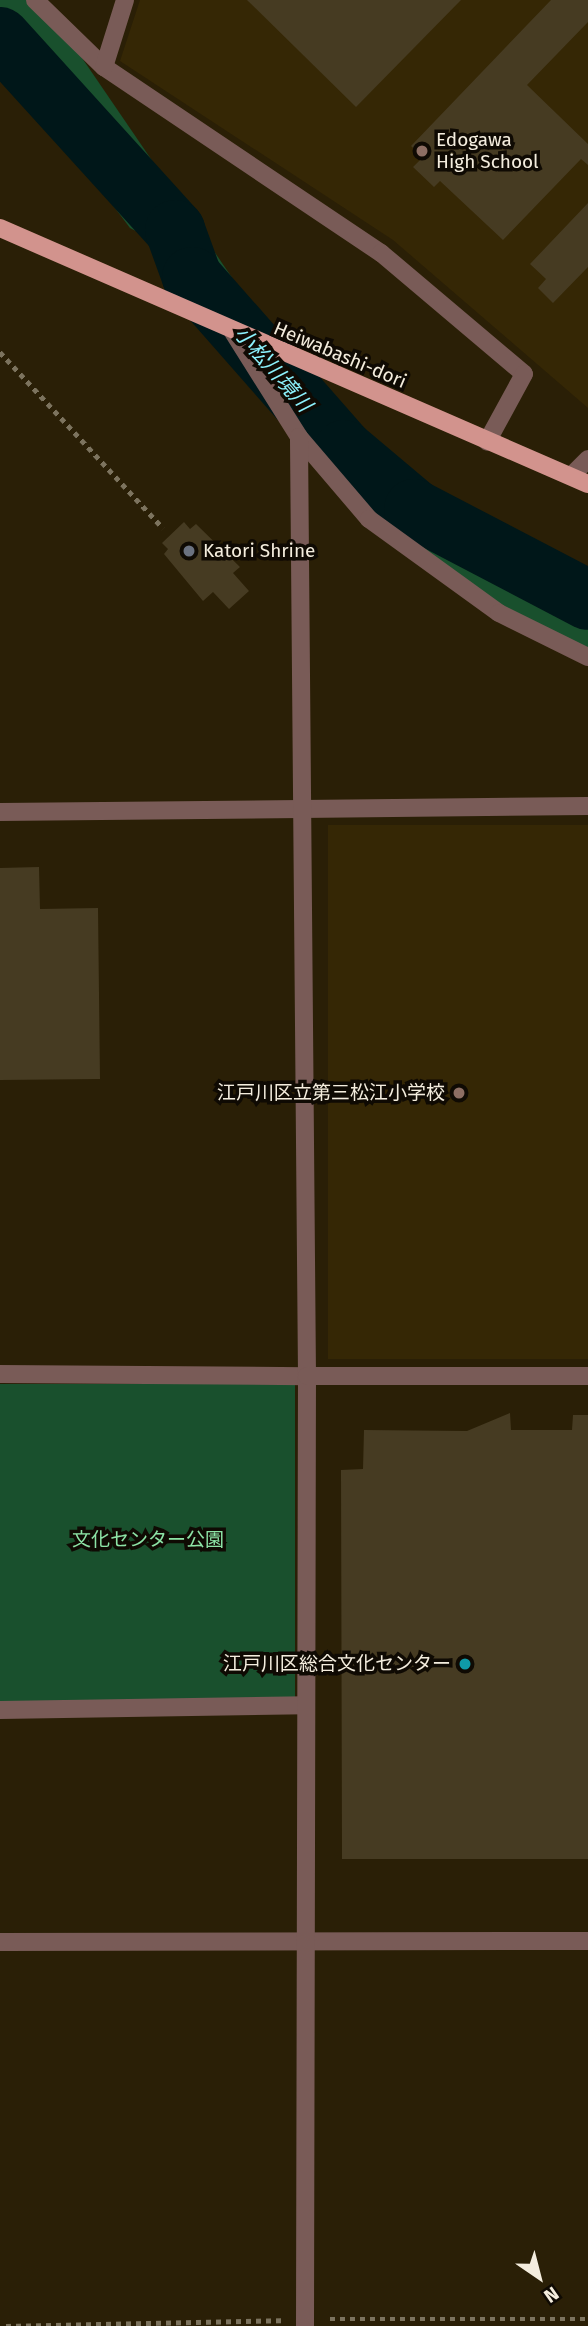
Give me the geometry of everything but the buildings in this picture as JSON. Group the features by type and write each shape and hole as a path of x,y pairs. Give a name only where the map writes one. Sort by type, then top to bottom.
{"main road":[{"name":"Heiwabashi-dori","path":"0,228 233,332 580,480"}],"street":[{"path":"35,0 103,67 381,253 524,374 487,442"},
{"path":"103,67 125,0"},
{"path":"233,332 299,437 369,519 499,613 588,657"},
{"path":"299,437 305,808 307,1376 305,2326"},
{"path":"580,480 588,459"},
{"path":"0,812 588,806"},
{"path":"0,1374 588,1376"},
{"path":"0,1710 305,1704"},
{"path":"0,1942 588,1941"}],"path":[{"path":"0,352 163,528"}],"shaded area":[{"name":"Edogawa High School","path":"140,0 588,0 588,408 393,240 120,61"},
{"name":"江戸川区立第三松江小学校","path":"328,825 588,825 588,1359 328,1359"}],"green space":[{"path":"0,0 30,0 67,36 235,282 130,228 0,55"},
{"path":"326,406 425,488 588,568 588,650 504,607 370,511 298,420 297,411"},
{"name":"文化センター公園","path":"0,1384 295,1384 295,1701 0,1701"}],"waterway":[{"name":"小松川境川","path":"0,37 175,230 192,277 344,450 414,509 588,600"}],"place":[{"name":"Edogawa High School","path":"422,151"},
{"name":"Katori Shrine","path":"189,551"},
{"name":"江戸川区立第三松江小学校","path":"459,1093"},
{"name":"江戸川区総合文化センター","path":"465,1664"}]}
